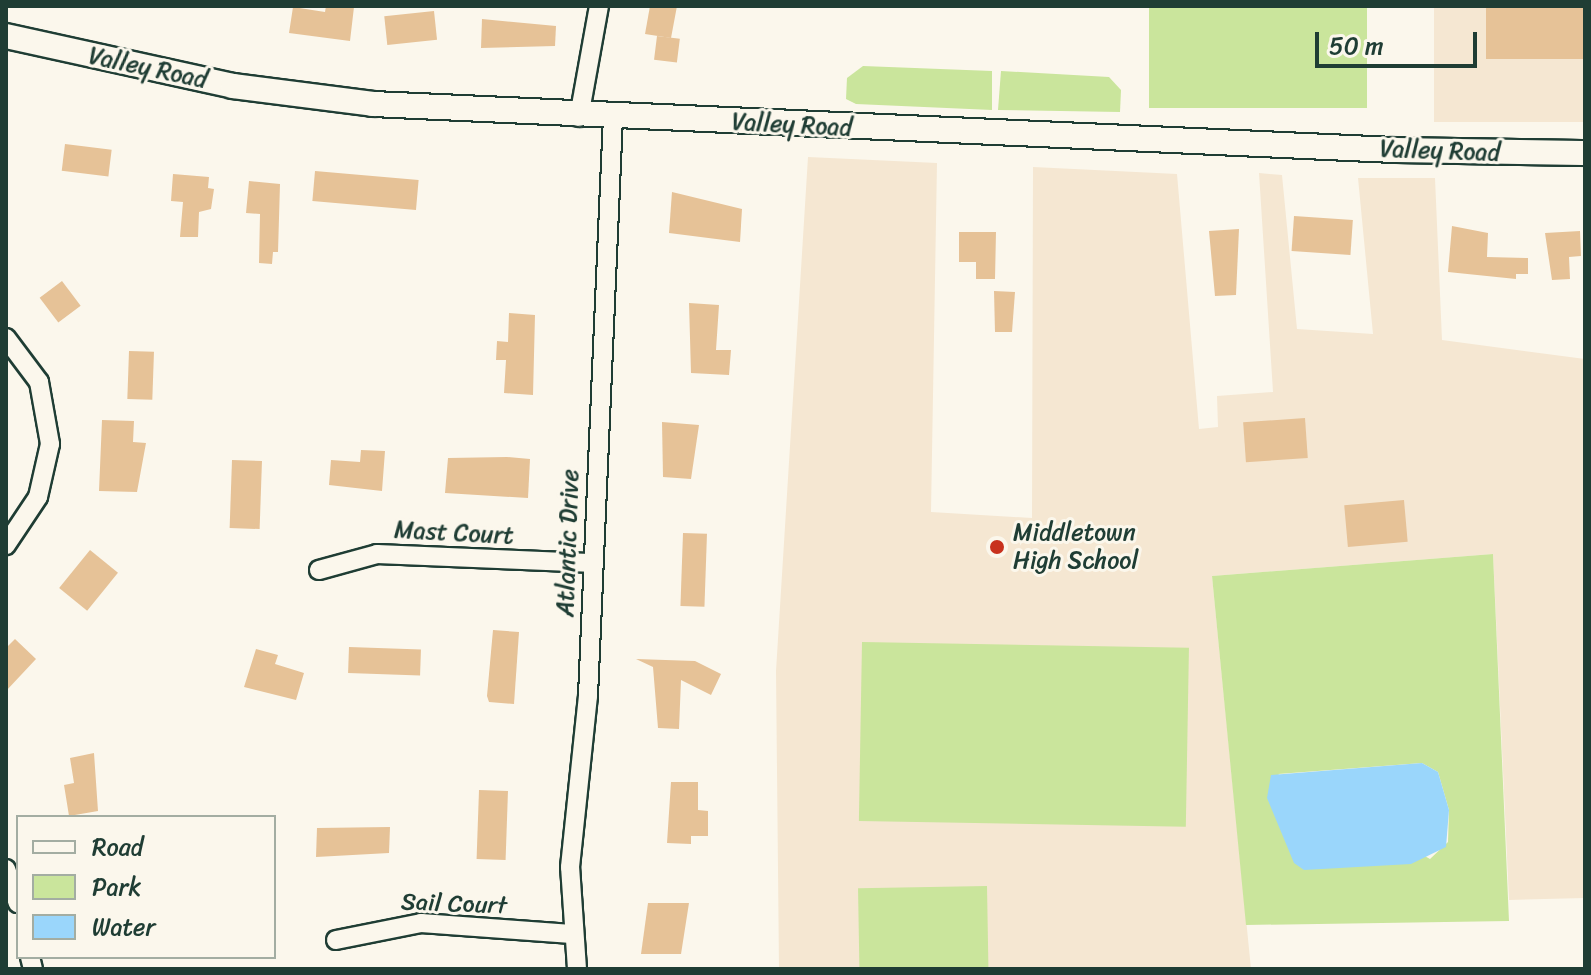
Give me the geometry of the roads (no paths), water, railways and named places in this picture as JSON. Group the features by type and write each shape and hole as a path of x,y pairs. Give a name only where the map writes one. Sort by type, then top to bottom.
{"main road":[{"name":"Valley Road","path":"6,36 233,86 373,104 579,117 1585,153"}],"street":[{"path":"579,117 599,6"},
{"name":"Atlantic Drive","path":"577,969 572,934 570,867 588,696 589,563 613,117"},
{"path":"6,338 39,382 50,444 38,497 6,545"},
{"name":"Mast Court","path":"319,570 377,554 589,563"},
{"path":"6,869 16,897"},
{"name":"Sail Court","path":"336,940 421,923 572,934"}],"water":[{"path":"1422,763 1438,772 1449,810 1446,847 1411,864 1304,870 1294,863 1267,798 1271,775"}],"place":[{"name":"Middletown High School","path":"997,547"}]}
